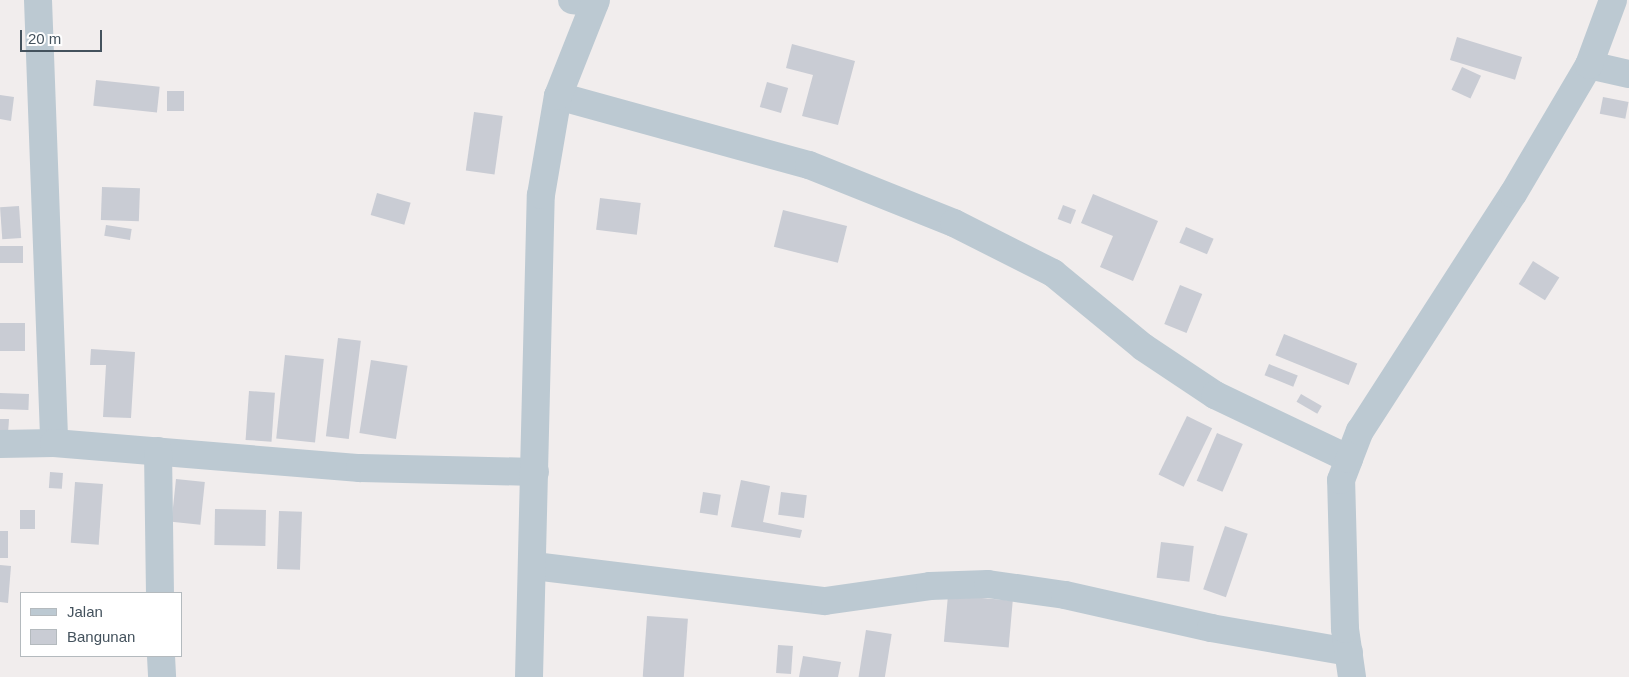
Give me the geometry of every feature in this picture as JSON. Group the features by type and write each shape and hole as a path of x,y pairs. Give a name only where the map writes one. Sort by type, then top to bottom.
{"street":[{"path":"38,0 54,442"},
{"path":"534,566 825,601 930,586 988,584 1065,594 1211,628 1351,665 1345,629 1341,480 1360,431 1513,194 1589,65 1613,0"},
{"path":"529,677 534,566 541,195 558,96 588,1"},
{"path":"1589,65 1629,74"},
{"path":"558,96 809,165 954,223 1053,272 1143,347 1215,395 1349,459"},
{"path":"0,444 54,442 360,468 535,472"},
{"path":"158,451 160,592"},
{"path":"161,657 162,677"}],"building":[{"path":"1457,37 1522,57 1515,80 1450,60"},
{"path":"792,44 855,61 838,125 802,116 813,75 786,68"},
{"path":"1462,67 1481,76 1470,99 1451,90"},
{"path":"96,80 160,87 157,113 93,106"},
{"path":"767,82 788,88 781,113 760,107"},
{"path":"167,91 184,91 184,111 167,111"},
{"path":"0,95 14,97 11,121 0,119"},
{"path":"1603,97 1629,102 1625,119 1600,114"},
{"path":"474,112 503,116 495,174 466,170"},
{"path":"102,187 140,188 139,221 101,220"},
{"path":"377,193 411,203 404,225 371,215"},
{"path":"1093,194 1158,221 1133,281 1100,267 1113,236 1081,223"},
{"path":"600,198 641,203 637,235 596,230"},
{"path":"1063,205 1076,210 1071,224 1058,219"},
{"path":"19,206 21,238 2,239 0,207"},
{"path":"783,210 847,226 838,263 774,247"},
{"path":"106,225 132,229 130,240 104,236"},
{"path":"1186,227 1214,239 1207,254 1179,243"},
{"path":"0,246 23,246 23,263 0,263"},
{"path":"1533,261 1559,277 1545,300 1519,284"},
{"path":"1180,285 1202,294 1187,333 1164,324"},
{"path":"0,323 25,323 25,351 0,351"},
{"path":"1284,334 1357,364 1349,385 1275,355"},
{"path":"338,338 361,341 349,439 326,436"},
{"path":"91,349 135,352 131,418 103,417 106,365 90,365"},
{"path":"285,355 324,359 315,443 276,439"},
{"path":"371,360 408,366 396,439 359,433"},
{"path":"1269,364 1298,376 1293,387 1265,375"},
{"path":"249,391 275,393 272,442 246,440"},
{"path":"0,393 29,394 28,410 0,409"},
{"path":"1301,394 1322,406 1317,414 1296,402"},
{"path":"1187,416 1212,428 1184,487 1159,474"},
{"path":"0,419 9,419 8,434 0,433"},
{"path":"1217,433 1243,444 1222,492 1197,481"},
{"path":"50,472 63,473 62,489 49,488"},
{"path":"176,479 205,482 200,525 172,522"},
{"path":"741,480 770,486 763,522 802,530 800,538 731,527"},
{"path":"75,482 103,484 99,545 71,543"},
{"path":"703,492 721,495 717,516 700,513"},
{"path":"781,492 807,495 804,518 778,515"},
{"path":"215,509 266,510 265,546 214,545"},
{"path":"20,510 35,510 35,529 20,529"},
{"path":"279,511 302,512 300,570 277,569"},
{"path":"1225,526 1248,534 1226,597 1203,589"},
{"path":"0,531 8,531 8,558 0,558"},
{"path":"1161,542 1194,546 1189,582 1157,578"},
{"path":"0,565 11,566 8,603 0,602"},
{"path":"948,595 1013,601 1009,647 944,642"},
{"path":"647,616 688,619 684,677 643,677"},
{"path":"866,630 892,634 885,677 859,677"},
{"path":"778,645 793,646 791,674 776,673"},
{"path":"803,656 841,662 838,677 799,677"}]}
